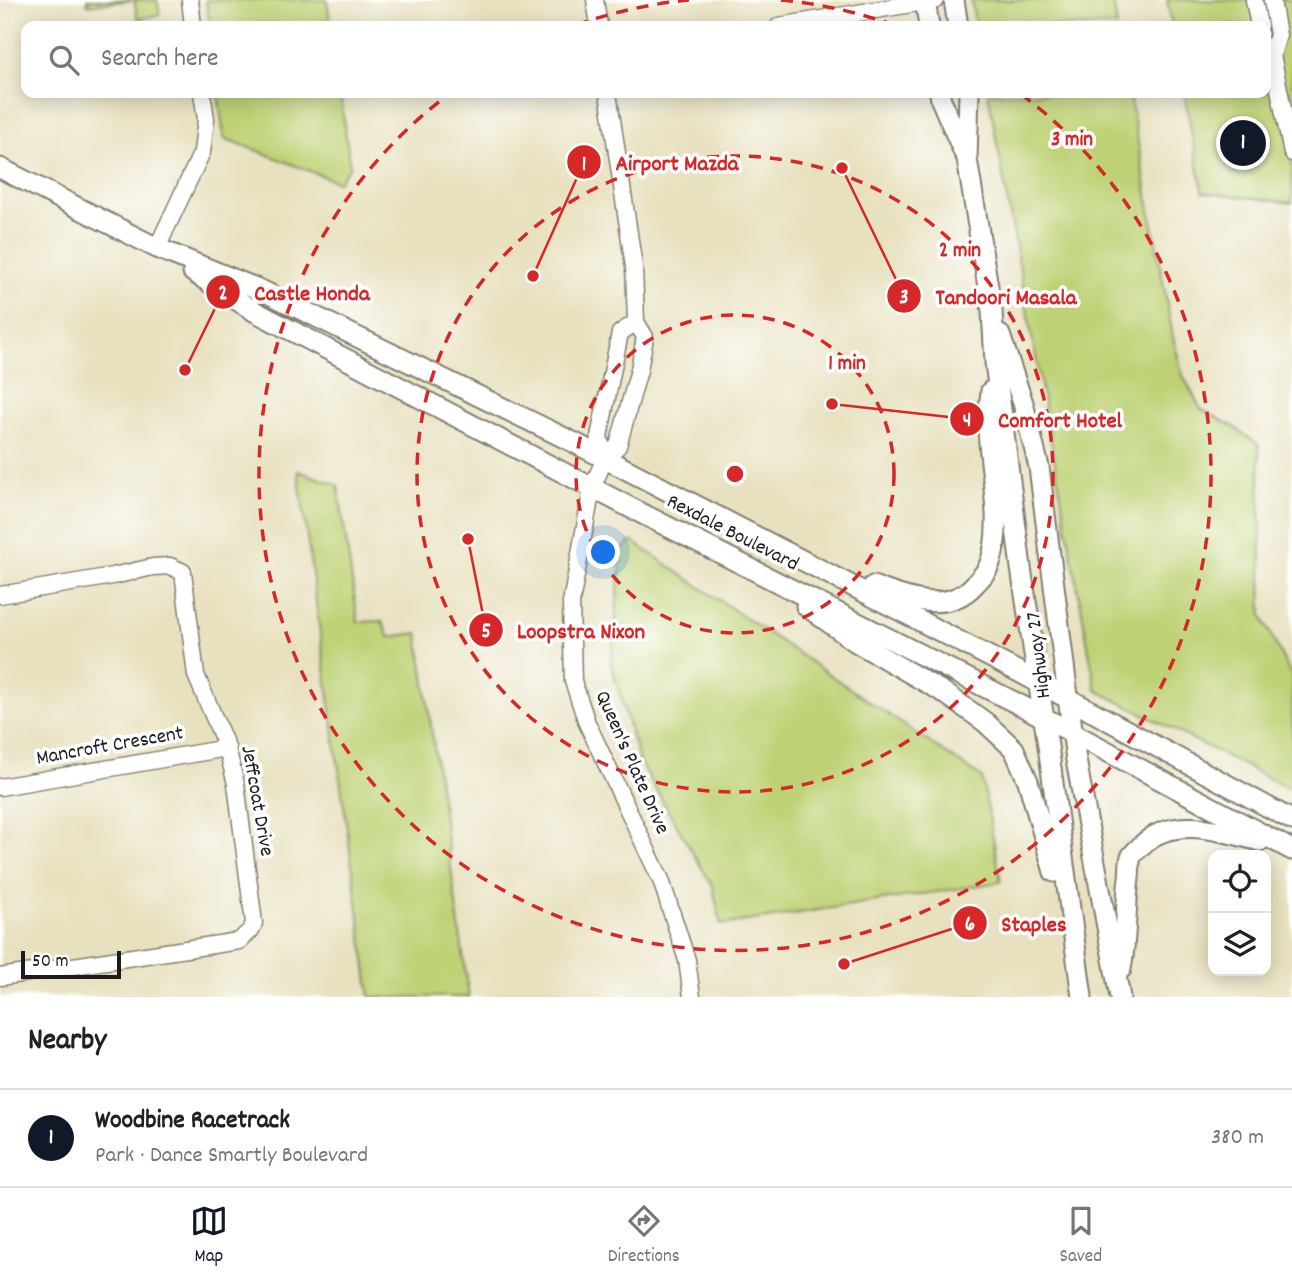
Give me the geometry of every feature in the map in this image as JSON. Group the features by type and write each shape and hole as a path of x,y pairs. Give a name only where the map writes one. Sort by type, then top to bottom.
{"main road":[{"path":"954,0 957,21"},
{"path":"929,1 929,21"},
{"name":"Highway 27","path":"941,98 967,159"},
{"name":"Highway 27","path":"969,98 967,159 992,311 995,362 1082,997"},
{"name":"Rexdale Boulevard","path":"0,168 157,248 264,290 605,458 1067,698 1292,820"},
{"name":"Rexdale Boulevard","path":"157,248 254,311 592,488 890,637 1291,849"},
{"name":"Highway 27","path":"992,311 1023,402 1039,467 1067,698 1119,991"},
{"path":"836,579 867,584 906,598 940,602 950,601 968,592 986,571 994,546 995,527 988,422 995,362"},
{"path":"759,573 856,642 943,692 985,722 1014,748 1028,781 1072,931"},
{"path":"1119,991 1125,951 1127,895 1132,856 1149,839 1162,832 1183,827 1219,831 1291,849"}],"street":[{"path":"190,0 192,21"},
{"path":"595,0 598,21"},
{"path":"1254,0 1258,21"},
{"path":"1271,47 1278,35 1272,0"},
{"path":"809,21 929,1"},
{"path":"1271,59 1292,153"},
{"path":"157,248 202,152 206,119 203,98"},
{"name":"Queen's Plate Drive","path":"609,98 634,267 636,322 645,337 639,370 618,446 605,458 592,488 571,603 573,681 587,723 661,880 687,960 692,997"},
{"name":"Queen's Plate Drive","path":"605,458 599,437 620,333 636,322"},
{"name":"Jeffcoat Drive","path":"0,595 153,567 170,566 183,572 196,675 228,748 236,784 254,923 251,930 239,941 0,977"},
{"name":"Mancroft Crescent","path":"0,786 228,748"}],"green space":[{"path":"87,0 134,0 88,5"},
{"path":"134,0 157,0 160,15 138,19"},
{"path":"206,0 327,0 330,21 209,21"},
{"path":"971,0 1113,0 1116,21 975,21"},
{"path":"1167,0 1292,0 1292,203 1203,192 1185,98 1271,98 1271,21 1171,21"},
{"path":"219,98 341,98 350,166 338,182 224,138"},
{"path":"989,98 1130,98 1173,337 1183,376 1201,409 1233,426 1259,445 1262,616 1292,677 1292,790 1096,690"},
{"path":"298,471 338,485 358,622 382,621 389,637 418,633 469,997 370,997"},
{"path":"632,541 982,778 1001,882 721,925 713,887 639,761 611,664 622,550"}],"place":[{"name":"Woodbine Racetrack","path":"1243,143"},
{"name":"Tandoori Masala","path":"842,168"},
{"name":"Airport Mazda","path":"533,276"},
{"name":"Castle Honda","path":"185,370"},
{"name":"Comfort Hotel","path":"832,404"},
{"name":"Loopstra Nixon","path":"468,539"},
{"name":"Staples","path":"844,964"}]}
